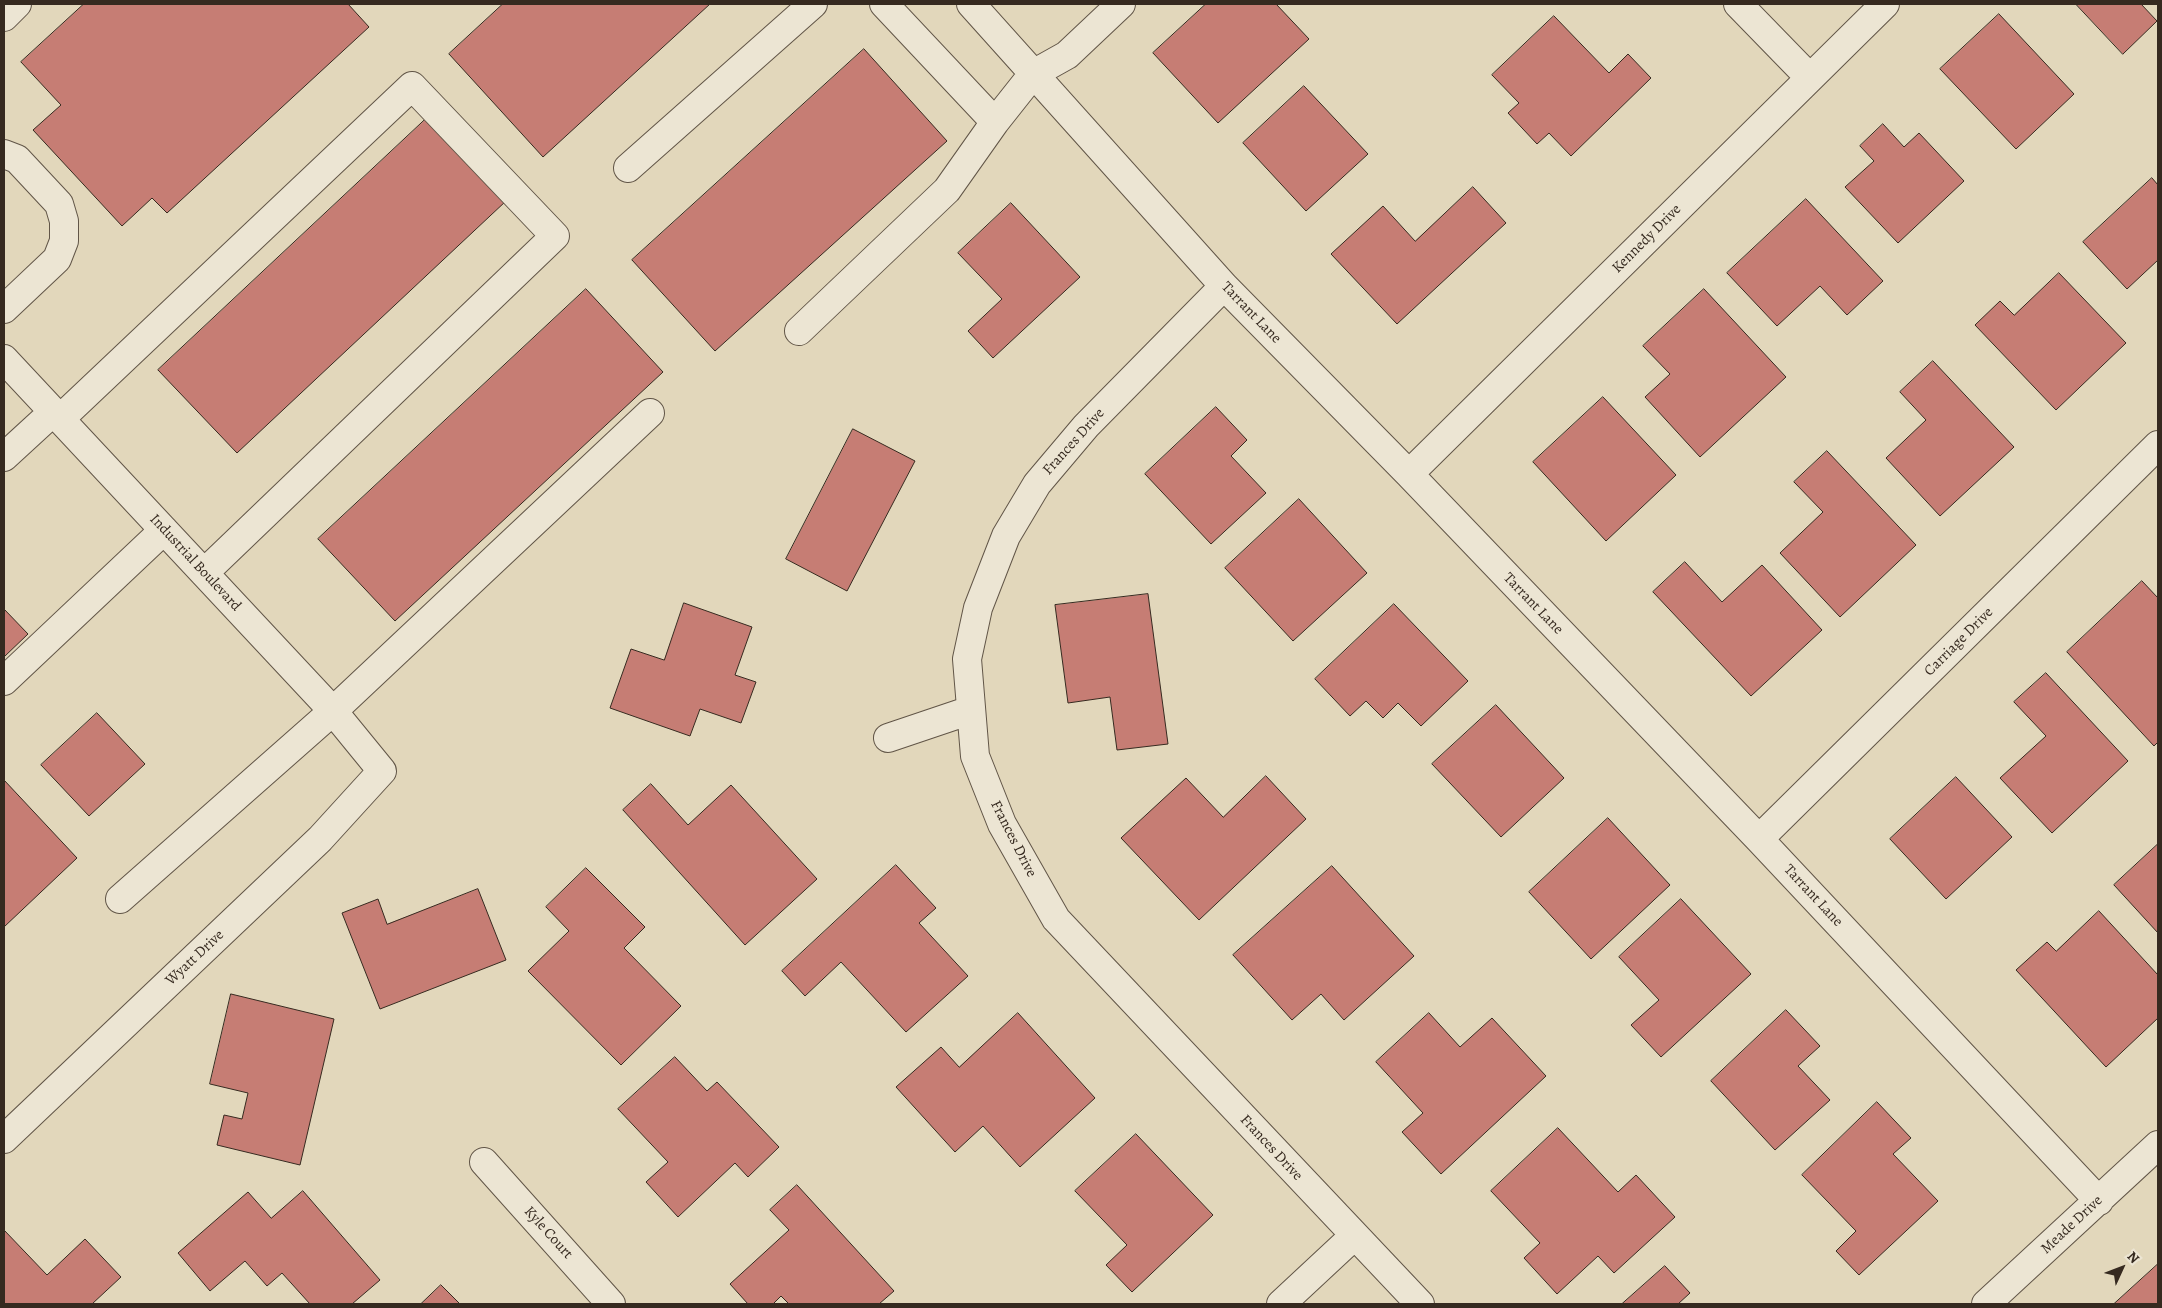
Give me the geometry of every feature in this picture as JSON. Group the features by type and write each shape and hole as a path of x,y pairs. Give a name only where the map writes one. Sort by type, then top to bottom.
{"street":[{"path":"4,17 17,4"},
{"path":"628,168 813,4"},
{"path":"884,4 995,122"},
{"name":"Tarrant Lane","path":"971,4 1224,286 1409,474 1759,839 2099,1201"},
{"path":"800,331 947,190 995,122 1033,74 1067,54 1121,4"},
{"path":"1738,4 1810,78"},
{"name":"Kennedy Drive","path":"1409,474 1885,4"},
{"path":"4,457 56,415 412,86 555,236 204,573"},
{"path":"4,154 17,158 59,204 64,221 64,241 57,259 4,309"},
{"name":"Frances Drive","path":"1224,286 1086,426 1037,484 1006,536 978,608 967,659 975,756 999,816 1056,919 1420,1304"},
{"name":"Industrial Boulevard","path":"4,359 333,711 382,771"},
{"path":"120,899 333,711 650,414"},
{"name":"Carriage Drive","path":"1759,839 2158,445"},
{"path":"4,681 164,530"},
{"path":"888,738 971,710"},
{"name":"Wyatt Drive","path":"4,1139 320,839 382,771"},
{"name":"Meade Drive","path":"1986,1304 2158,1145"},
{"name":"Kyle Court","path":"484,1162 612,1304"},
{"path":"1281,1304 1354,1236"}],"building":[{"path":"84,4 348,4 369,27 167,213 152,198 122,226 33,130 61,105 21,62"},
{"path":"503,4 710,4 543,157 449,54"},
{"path":"1206,4 1276,4 1309,39 1218,123 1153,53"},
{"path":"2076,4 2141,4 2157,21 2123,54"},
{"path":"1999,14 2074,94 2016,149 1940,69"},
{"path":"1554,16 1609,73 1628,54 1651,78 1571,156 1549,133 1537,144 1508,113 1519,103 1492,75"},
{"path":"864,49 947,141 715,351 632,260"},
{"path":"1304,86 1368,154 1306,211 1243,143"},
{"path":"428,117 506,201 237,453 158,370"},
{"path":"1883,124 1904,147 1919,133 1964,181 1898,243 1845,187 1874,161 1860,146"},
{"path":"2152,178 2158,185 2158,260 2127,289 2083,242"},
{"path":"1473,187 1506,223 1397,324 1331,254 1383,206 1415,241"},
{"path":"1806,199 1883,281 1847,315 1820,286 1777,326 1727,273"},
{"path":"1011,203 1080,277 993,358 968,331 1002,299 958,253"},
{"path":"2059,273 2126,343 2056,410 1975,325 2000,301 2014,315"},
{"path":"586,289 663,372 395,621 318,539"},
{"path":"1704,289 1786,377 1700,457 1645,397 1670,374 1643,346"},
{"path":"1933,361 2014,447 1940,516 1886,458 1926,420 1900,392"},
{"path":"1603,397 1676,475 1606,541 1533,462"},
{"path":"1216,407 1247,440 1231,456 1266,493 1211,544 1145,474"},
{"path":"853,429 915,461 847,591 786,559"},
{"path":"1827,451 1916,545 1840,617 1780,553 1823,512 1794,482"},
{"path":"1299,499 1367,573 1293,641 1225,568"},
{"path":"1685,562 1722,602 1762,565 1822,630 1751,696 1653,592"},
{"path":"2142,581 2158,598 2158,742 2154,746 2067,652"},
{"path":"1148,594 1168,744 1117,750 1110,697 1068,703 1055,605"},
{"path":"684,603 752,627 735,675 756,682 741,723 700,709 690,736 610,708 631,649 664,660"},
{"path":"1394,604 1468,681 1421,726 1398,703 1383,718 1366,701 1350,716 1315,679"},
{"path":"4,609 28,634 4,657"},
{"path":"2046,673 2128,761 2052,833 2000,778 2046,736 2014,702"},
{"path":"1496,705 1564,778 1501,837 1432,764"},
{"path":"97,713 145,764 89,816 41,765"},
{"path":"1266,776 1306,819 1199,920 1121,838 1186,778 1223,817"},
{"path":"1956,777 2012,837 1946,899 1890,839"},
{"path":"4,780 77,858 4,927"},
{"path":"651,784 688,825 731,785 817,879 745,945 623,810"},
{"path":"1608,818 1670,885 1591,959 1529,892"},
{"path":"2158,844 2158,933 2114,885"},
{"path":"896,865 936,908 919,923 968,976 906,1032 841,962 805,996 782,971"},
{"path":"1332,866 1414,956 1344,1020 1321,994 1292,1020 1233,955"},
{"path":"586,868 645,927 624,948 681,1006 621,1065 528,971 569,931 546,907"},
{"path":"478,889 506,960 380,1009 342,913 378,899 387,924"},
{"path":"1681,899 1751,974 1661,1057 1631,1025 1659,1000 1619,957"},
{"path":"2099,911 2158,975 2158,1018 2106,1067 2016,970 2047,942 2056,951"},
{"path":"231,994 334,1019 300,1165 217,1145 224,1115 242,1119 248,1093 210,1084"},
{"path":"1786,1010 1820,1046 1798,1066 1830,1100 1775,1150 1711,1081"},
{"path":"1018,1013 1095,1098 1020,1167 983,1126 955,1152 896,1087 941,1047 959,1067"},
{"path":"1429,1013 1460,1047 1492,1018 1546,1076 1441,1174 1402,1132 1423,1113 1376,1062"},
{"path":"675,1057 707,1091 717,1082 779,1147 748,1177 735,1163 678,1217 646,1182 668,1162 618,1109"},
{"path":"1877,1102 1911,1138 1893,1154 1938,1201 1859,1275 1836,1251 1856,1231 1802,1175"},
{"path":"1558,1128 1618,1192 1636,1175 1675,1217 1614,1273 1598,1256 1557,1294 1524,1258 1540,1243 1491,1191"},
{"path":"1136,1134 1213,1215 1132,1292 1106,1265 1127,1245 1075,1191"},
{"path":"797,1185 894,1291 879,1304 789,1304 781,1296 773,1304 748,1304 730,1284 789,1230 770,1210"},
{"path":"303,1191 380,1280 352,1304 310,1304 282,1273 267,1286 245,1261 210,1291 178,1253 248,1192 271,1218"},
{"path":"4,1230 47,1275 85,1239 121,1277 92,1304 4,1304"},
{"path":"2158,1264 2158,1304 2114,1304"},
{"path":"1665,1266 1690,1293 1678,1304 1622,1304"},
{"path":"441,1285 460,1304 421,1304"}]}
